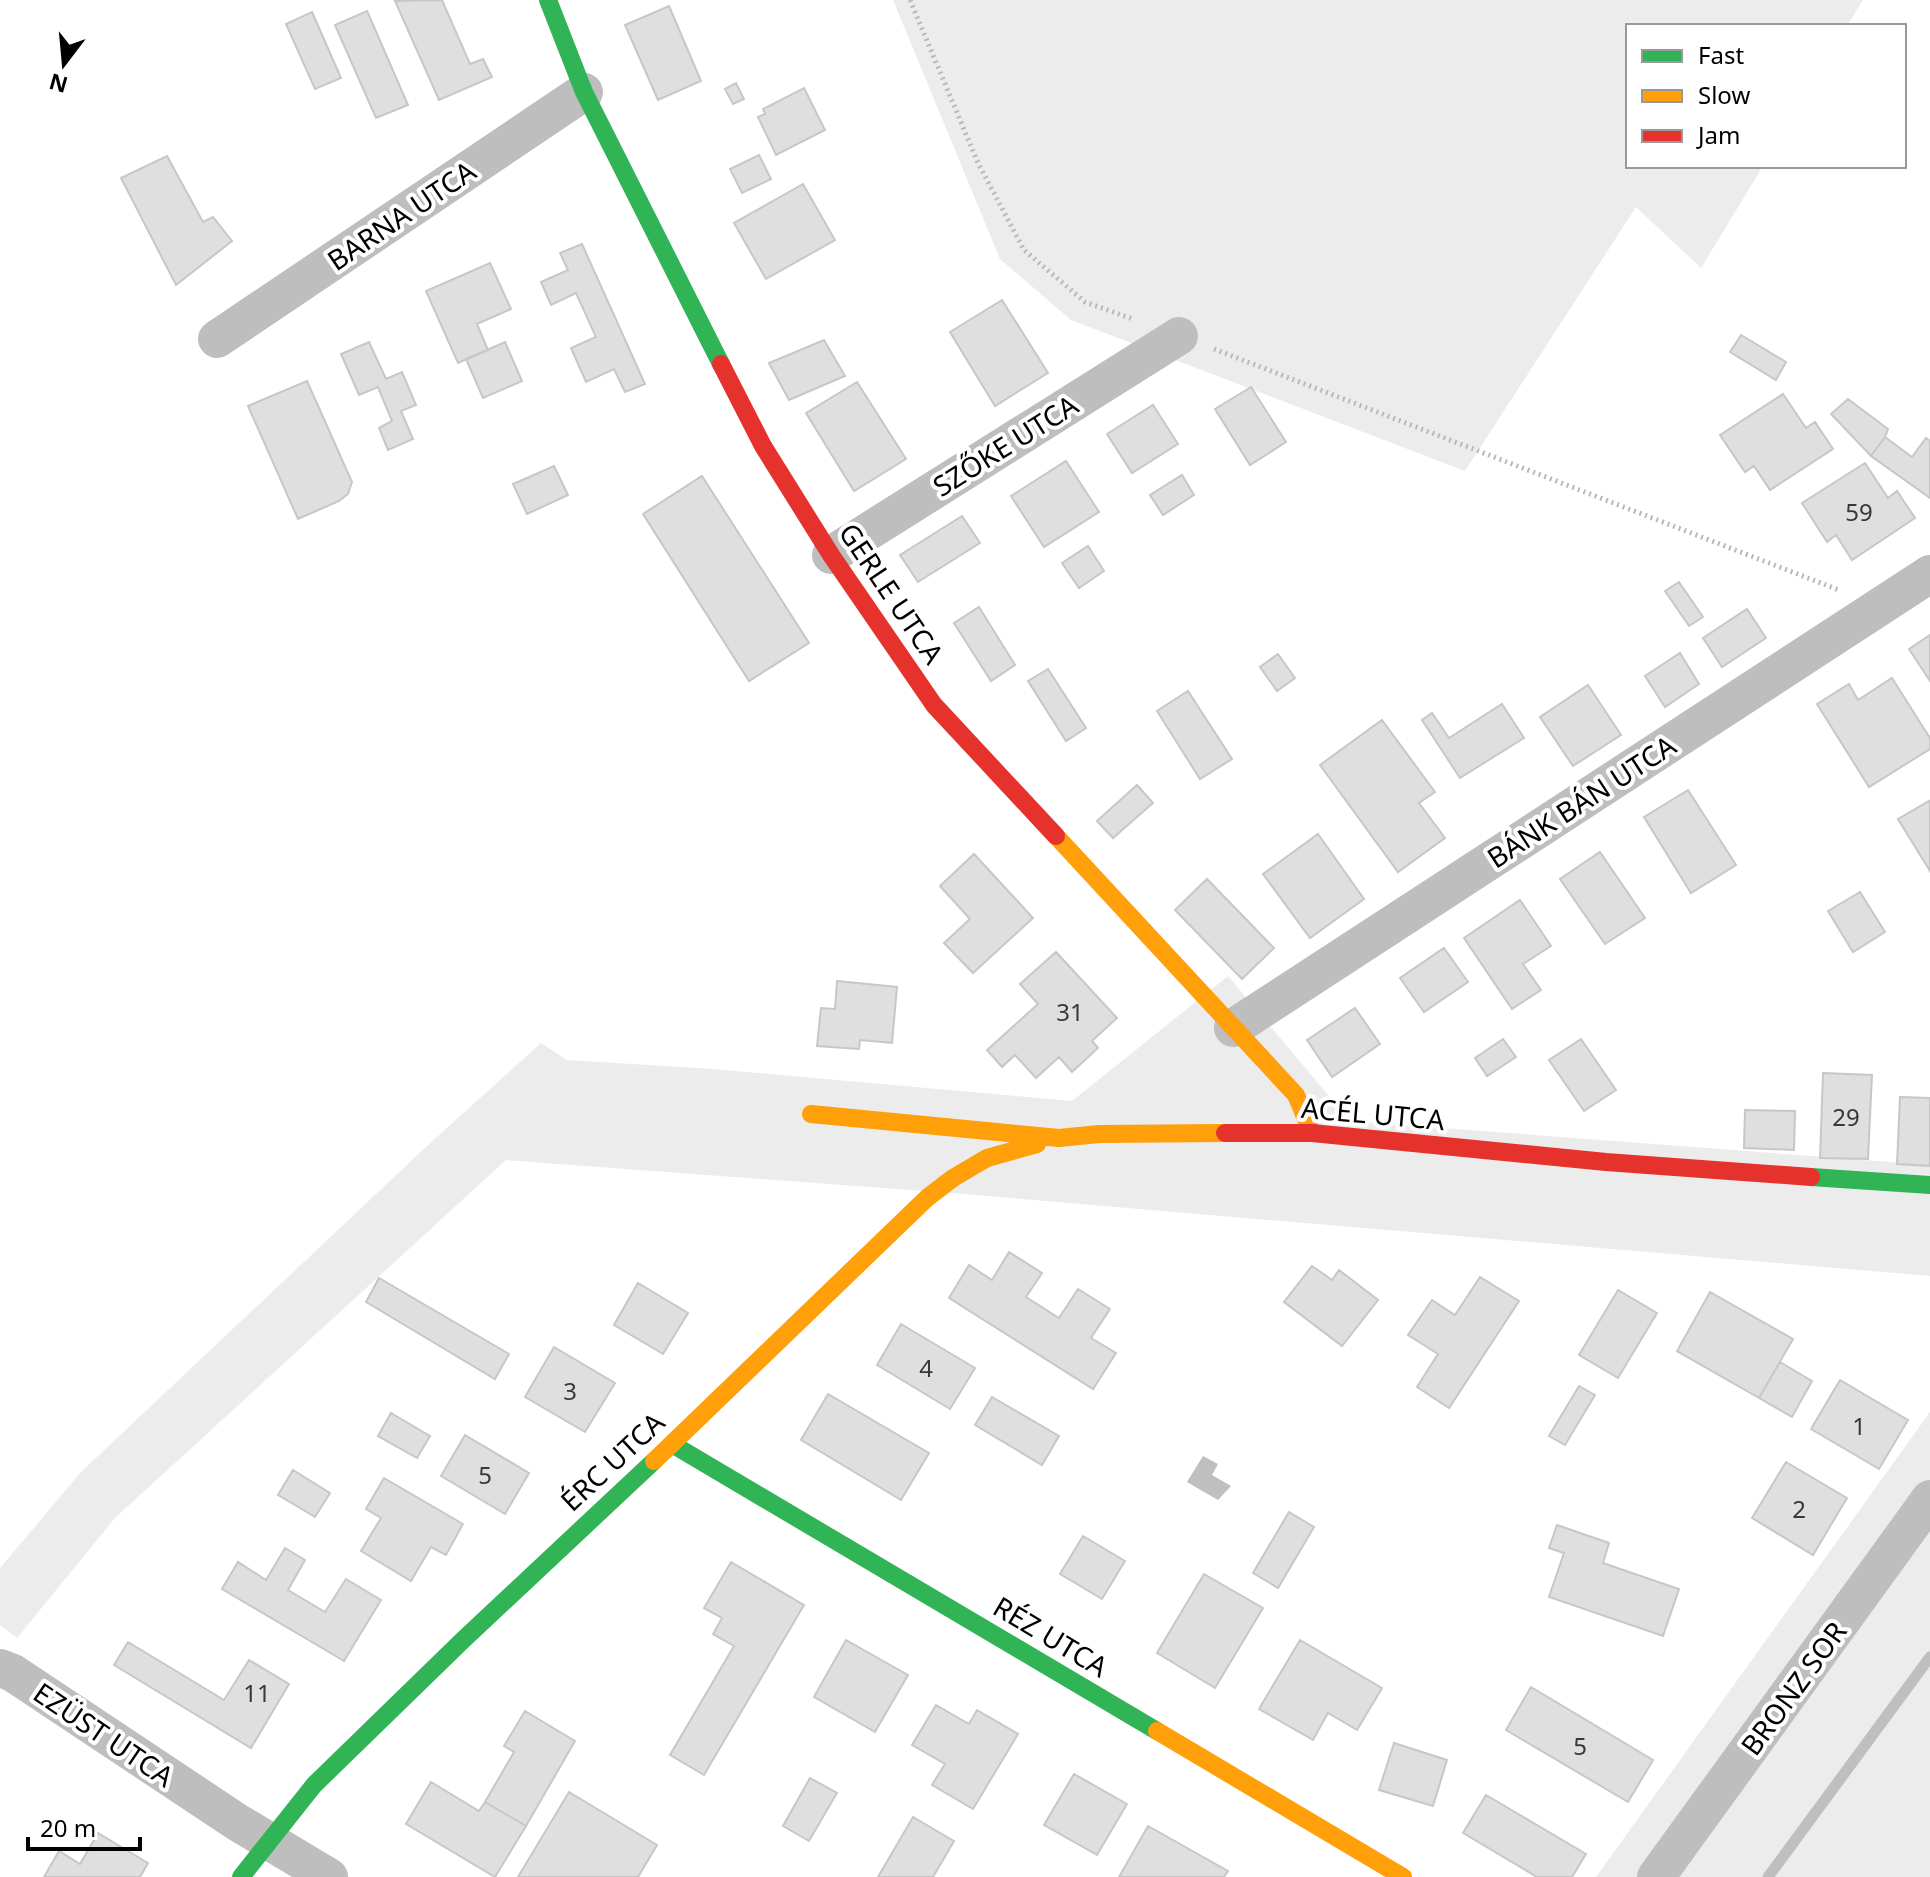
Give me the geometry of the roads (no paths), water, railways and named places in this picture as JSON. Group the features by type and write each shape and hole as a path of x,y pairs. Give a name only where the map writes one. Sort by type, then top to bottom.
{"street":[{"name":"GERLE UTCA","path":"548,0 584,92 763,446 831,555 934,705 1296,1095 1312,1133"},
{"name":"BARNA UTCA","path":"217,339 584,92"},
{"name":"SZŐKE UTCA","path":"831,555 1179,336"},
{"name":"BÁNK BÁN UTCA","path":"1233,1028 1930,574"},
{"name":"ACÉL UTCA","path":"811,1114 1059,1138 1099,1134 1312,1133 1606,1162 1930,1185"},
{"name":"ÉRC UTCA","path":"241,1877 314,1785 927,1198 987,1158 1059,1138"},
{"name":"RÉZ UTCA","path":"672,1444 1403,1877"},
{"name":"BRONZ SOR","path":"1656,1877 1930,1499"},
{"name":"EZÜST UTCA","path":"0,1668 13,1673 237,1822 329,1877"}],"waterway":[{"path":"1768,1877 1930,1657"}]}
